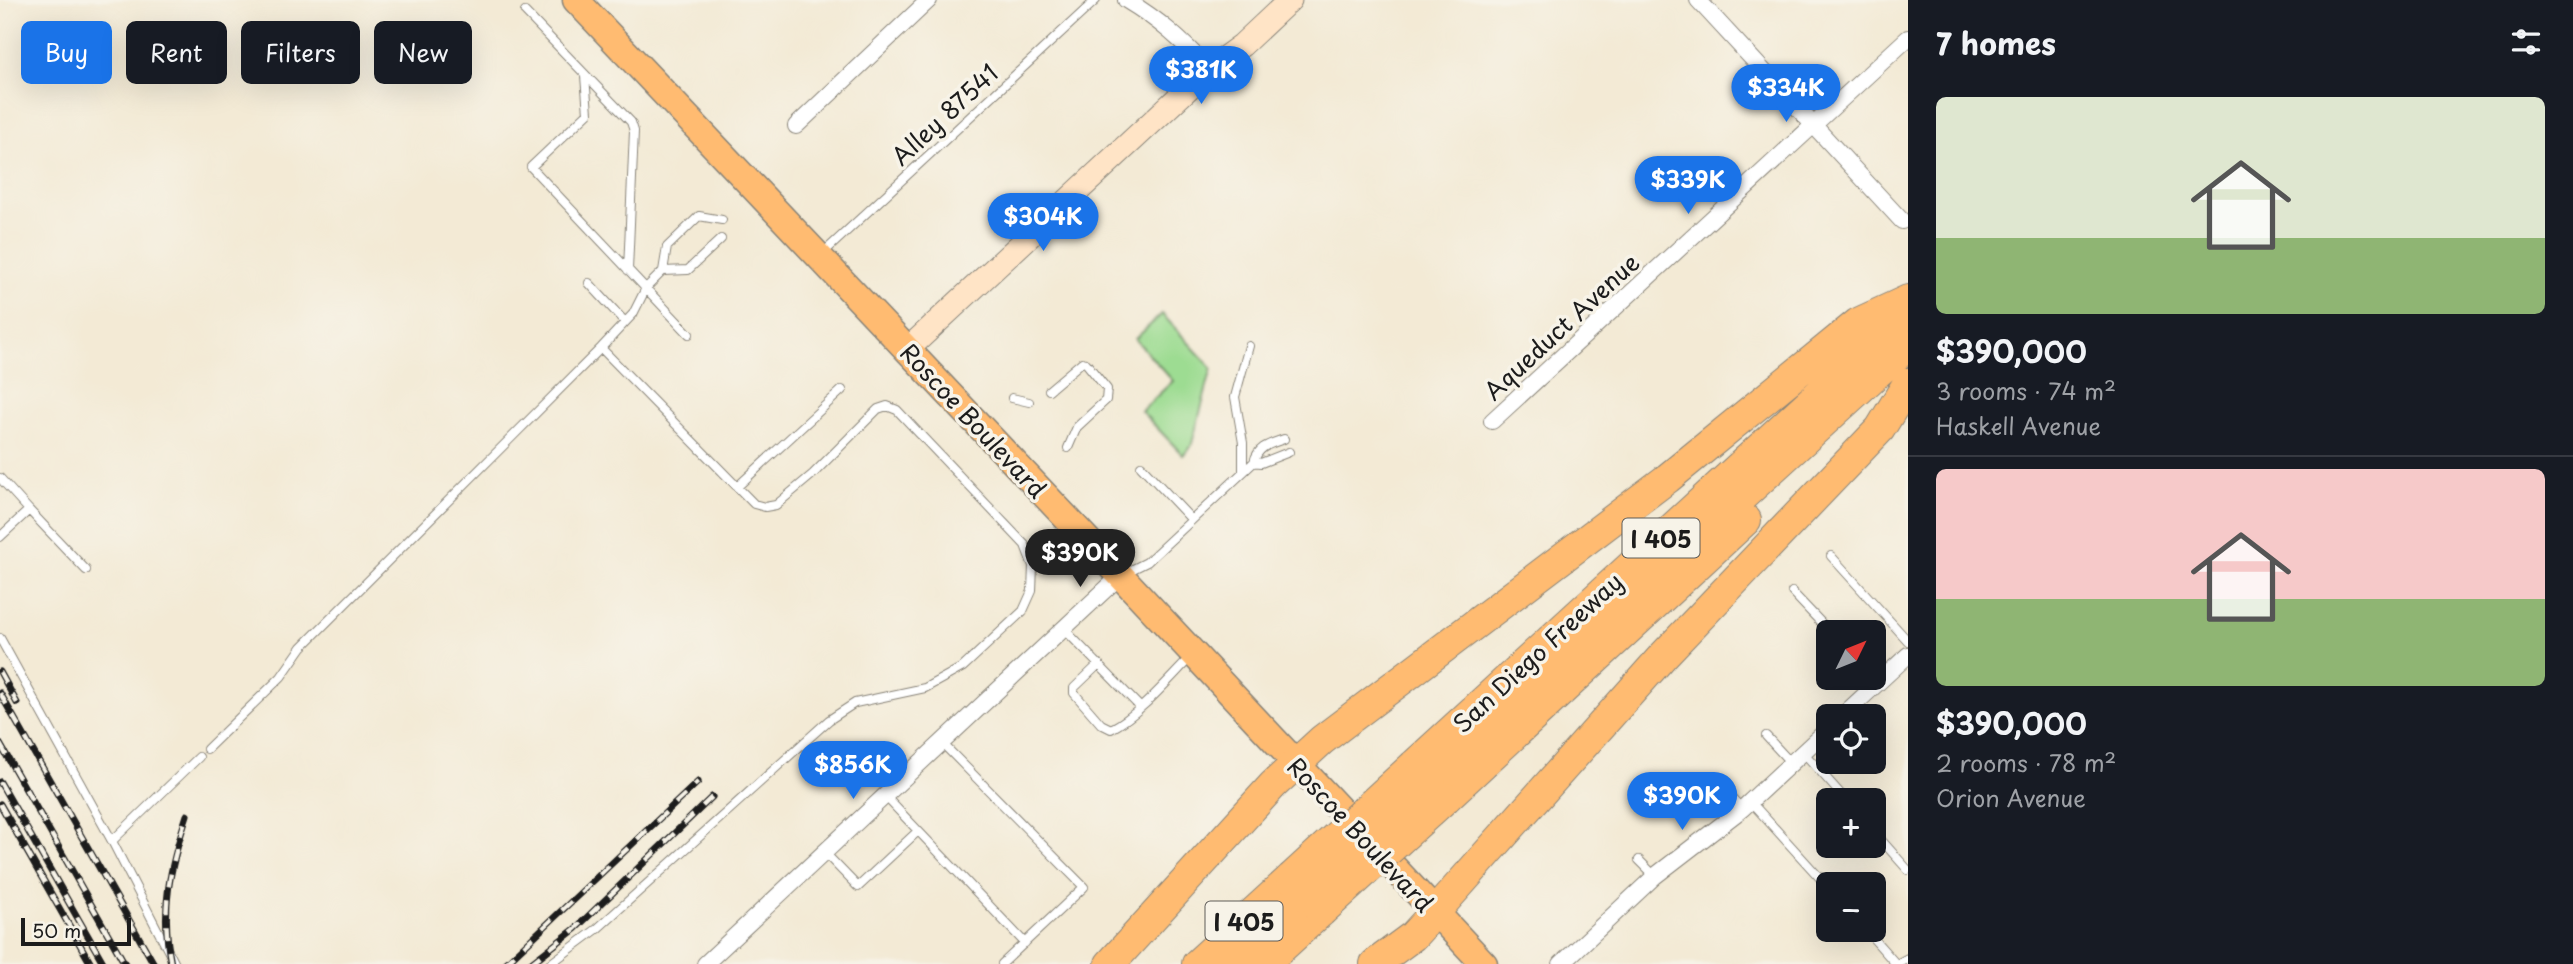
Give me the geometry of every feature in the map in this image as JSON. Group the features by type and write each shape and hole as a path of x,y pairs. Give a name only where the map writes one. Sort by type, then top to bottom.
{"highway":[{"path":"1110,964 1273,785 1322,740 1668,478 1858,323 1908,300"},
{"name":"San Diego Freeway","path":"1197,964 1305,894 1429,780 1908,312"},
{"path":"1429,780 1908,334"},
{"path":"1429,780 1908,345"},
{"name":"San Diego Freeway","path":"1264,964 1305,894 1429,780 1702,562 1908,366"},
{"path":"1375,964 1413,936 1662,657 1791,519 1880,429 1908,383"},
{"path":"1221,964 1305,894"},
{"path":"1232,964 1305,894"}],"main road":[{"name":"Roscoe Boulevard","path":"576,0 1121,575 1484,964"},
{"path":"908,349 1209,69 1242,45 1290,0"}],"street":[{"path":"796,126 929,0"},
{"path":"1126,0 1155,17 1209,69"},
{"path":"1698,0 1902,222"},
{"name":"Aqueduct Avenue","path":"1492,421 1908,38"},
{"path":"705,964 1121,575"},
{"path":"1886,672 1908,655"},
{"path":"1853,704 1867,690"},
{"path":"1561,964 1655,876 1746,805 1816,740"}],"lane":[{"name":"Alley 87541","path":"819,257 1096,0"},
{"path":"526,12 631,122 634,131 628,270"},
{"path":"585,76 588,113 531,167 690,334"},
{"path":"207,749 281,677 302,647 633,314 646,288 663,271 667,247 699,216 722,220"},
{"path":"663,271 688,270 721,239"},
{"path":"589,284 625,322"},
{"path":"1243,472 1243,443 1235,397 1249,346"},
{"path":"550,964 597,929 829,720 855,703 925,688 963,667 1023,611 1032,591 1033,566 1025,545 897,410 887,406 878,409 813,474 776,505 765,507 754,504 601,348"},
{"path":"1049,390 1082,362 1086,363 1107,389 1106,400 1077,427 1068,448"},
{"path":"737,487 842,390"},
{"path":"1012,398 1029,402"},
{"path":"1121,575 1147,562 1254,462 1256,452 1284,439"},
{"path":"1254,462 1261,463 1289,452"},
{"path":"1141,466 1192,520"},
{"path":"0,478 86,570"},
{"path":"0,537 29,510"},
{"path":"1831,556 1908,641"},
{"path":"1792,592 1819,620"},
{"path":"1064,629 1140,707"},
{"path":"0,638 112,841 175,964"},
{"path":"1099,664 1074,688 1074,693 1101,724 1111,729 1140,707 1194,654"},
{"path":"1766,736 1832,788"},
{"path":"942,743 1084,887 1002,964"},
{"path":"112,841 199,757"},
{"path":"1724,789 1746,805 1816,875"},
{"path":"885,796 1026,943"},
{"path":"825,853 858,887 918,831"},
{"path":"1886,845 1908,870"},
{"path":"1639,860 1655,876"},
{"path":"1877,942 1896,964 1908,958"}],"green space":[{"path":"1162,314 1212,368 1191,447 1183,455 1141,411 1173,381 1135,339"}],"railway":[{"path":"0,672 17,703"},
{"path":"0,693 154,964"},
{"path":"0,744 125,964"},
{"path":"0,782 104,964"},
{"path":"505,964 698,782"},
{"path":"530,964 575,929 712,797"},
{"path":"0,804 91,964"},
{"path":"171,964 166,925 168,888 187,815"}]}
